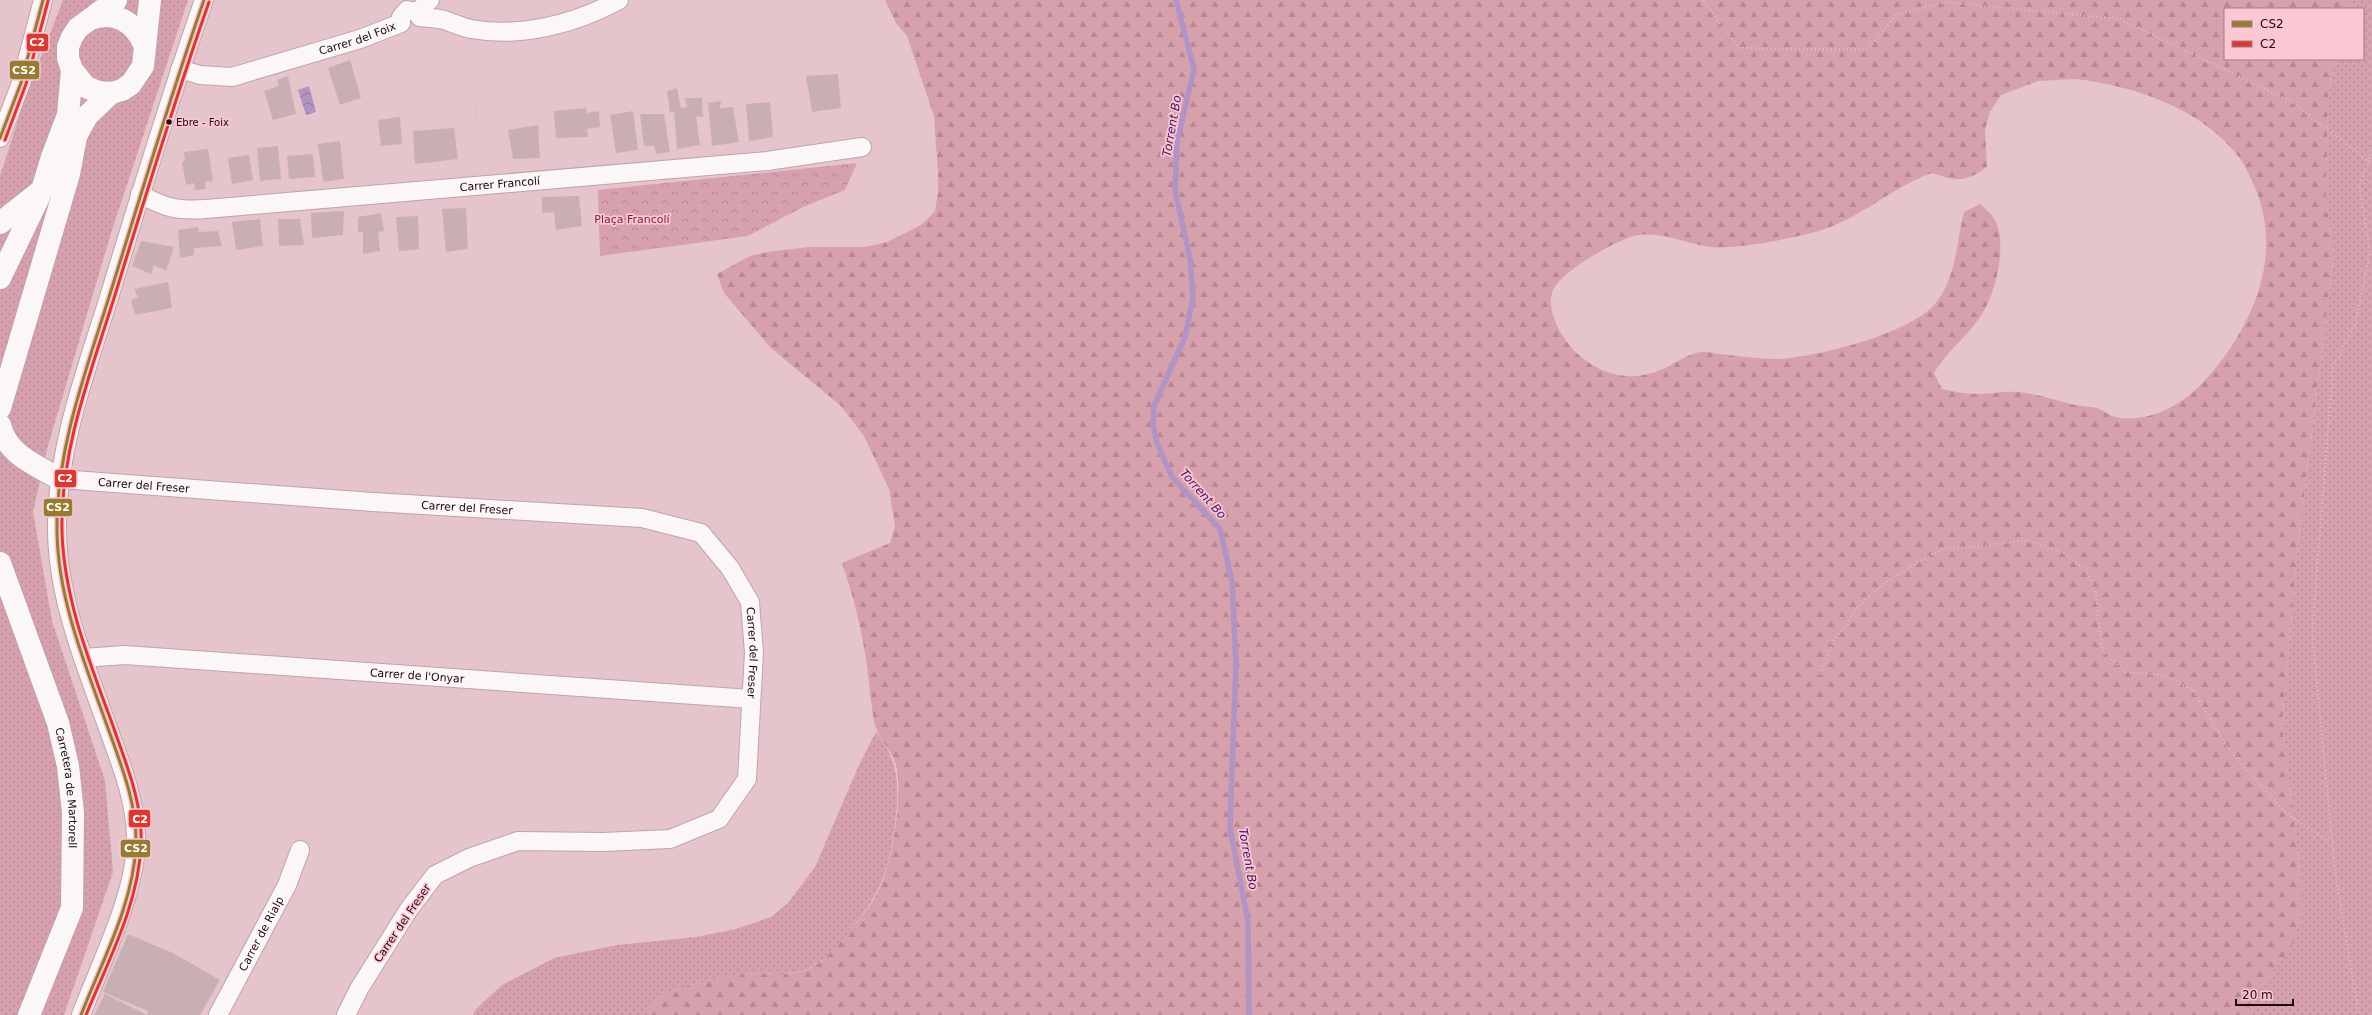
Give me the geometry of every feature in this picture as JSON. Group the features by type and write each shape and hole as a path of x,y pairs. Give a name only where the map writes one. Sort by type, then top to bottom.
{"main road":[{"path":"116,0 78,28 72,37 68,58 72,70 86,87 98,92 111,93 122,90 139,76 143,66 144,44 150,0"},
{"path":"91,19 109,16 121,18 131,24 139,33 144,44"},
{"path":"0,223 42,190 52,157 68,115 72,70"},
{"path":"0,278 42,190 76,137 87,116 111,93"},
{"path":"0,408 69,174 76,137"},
{"path":"0,425 5,439 11,449 60,479"},
{"name":"Carretera de Martorell","path":"0,563 46,688 65,746 73,813 72,908 29,1015"},
{"path":"13,1015 42,949 72,869"}],"street":[{"path":"81,1015 129,885 136,846 134,805 69,615 62,582 57,533 60,479 73,416 140,194 204,0"},
{"path":"407,13 430,0"},
{"name":"Carrer del Foix","path":"180,69 200,75 232,77 360,39 407,13 443,20 470,28 491,31 519,29 567,22 598,11 619,0"},
{"path":"0,138 21,82 38,1"},
{"name":"Carrer Francolí","path":"140,194 167,208 184,210 767,161 862,147"},
{"name":"Carrer del Freser","path":"60,479 373,502 642,518 700,533 730,568 750,602 754,653 747,779 719,820 670,839 603,842 518,840 469,858 435,875 409,909 359,989 346,1015"},
{"name":"Carrer de l'Onyar","path":"83,658 124,656 751,699"},
{"name":"Carrer de Rialp","path":"218,1015 287,885 300,850"}],"path":[{"path":"1703,0 1739,48 1867,50 1896,15 1944,2 2120,19 2290,101 2371,162"},
{"path":"470,28 482,185"},
{"path":"2358,1015 2333,843 2312,633 2333,368 2354,324 2370,252 2358,185 2371,162 2372,150"},
{"path":"1820,674 1833,642 1858,607 1885,583 1919,560 1944,548 1986,546 2025,540 2062,552 2087,570 2096,595 2102,650 2125,672 2164,675 2193,690 2223,741 2244,767 2288,814 2333,843"}],"green space":[{"path":"63,0 188,0 112,230 47,449 33,512 52,621 105,781 113,872 64,1015 0,1015 0,176 26,96"},
{"path":"885,0 2353,0 2349,8 2224,8 2224,60 2335,60 2328,99 2326,200 2332,241 2333,261 2297,555 2282,725 2302,885 2302,908 2300,923 2292,945 2287,954 2255,996 2249,1015 647,1015 655,1001 674,990 718,978 756,973 795,973 814,966 831,952 865,912 881,885 889,859 896,826 898,777 894,759 878,733 874,721 861,630 842,563 890,543 895,526 889,489 864,436 841,406 771,348 724,293 717,274 750,256 767,252 809,247 865,247 887,242 921,225 935,211 938,192 938,172 934,116 907,36 896,23","holes":["2075,79 2120,87 2167,103 2208,127 2226,142 2241,160 2254,185 2261,207 2265,228 2266,250 2264,270 2251,311 2241,331 2222,361 2204,381 2184,399 2161,412 2144,417 2124,418 2113,416 2097,408 2079,406 2031,394 2012,392 1976,394 1942,389 1934,373 1982,314 1992,293 1999,266 2000,239 1998,227 1992,215 1980,204 1964,212 1952,271 1948,283 1935,304 1922,315 1905,325 1884,334 1838,349 1778,359 1701,352 1687,356 1654,372 1643,375 1621,376 1600,369 1574,351 1568,344 1554,319 1551,301 1552,293 1556,285 1575,267 1601,251 1625,239 1634,236 1653,235 1711,247 1734,247 1811,233 1843,222 1916,179 1932,173 1954,179 1966,178 1987,167 1985,130 1990,112 2001,95 2038,81"]},
{"path":"2353,0 2372,0 2372,1015 2249,1015 2250,1006 2259,989 2292,946 2302,885 2282,725 2297,555 2333,261 2332,241 2326,200 2328,99 2335,60 2364,60 2364,8 2349,8"},
{"name":"Plaça Francolí","path":"857,163 845,190 803,207 748,236 600,256 598,190"},
{"path":"876,732 890,756 897,779 896,818 888,864 872,901 840,943 820,962 796,973 745,974 718,978 687,986 662,996 653,1003 647,1015 473,1015 476,1009 502,985 554,958 617,945 696,937 736,929 771,917 788,903 815,867 859,765"}],"water":[{"path":"309,86 316,112 306,115 298,90"}],"building":[{"path":"350,60 361,98 340,105 328,68"},
{"path":"838,74 841,108 812,112 806,76"},
{"path":"288,76 296,114 273,120 264,91 279,86 277,80"},
{"path":"677,88 681,108 687,107 685,98 702,98 703,117 696,116 700,145 677,149 674,111 670,113 667,91"},
{"path":"721,101 720,108 733,107 739,142 712,146 708,103"},
{"path":"770,102 773,137 749,141 746,104"},
{"path":"586,108 587,113 599,111 600,127 587,129 588,137 556,138 554,111"},
{"path":"633,111 638,150 616,153 610,115"},
{"path":"640,114 664,114 670,152 656,154 654,146 644,146"},
{"path":"400,117 402,144 381,146 378,120"},
{"path":"538,125 540,158 513,159 508,130"},
{"path":"454,128 458,159 415,164 413,131"},
{"path":"340,141 344,179 323,182 318,144"},
{"path":"278,146 281,179 260,181 257,148"},
{"path":"208,149 213,181 205,182 206,189 195,190 194,183 186,185 182,162 185,161 184,152"},
{"path":"313,154 315,177 289,179 287,156"},
{"path":"249,155 253,180 232,184 228,158"},
{"path":"579,196 582,226 556,230 554,212 542,213 542,197"},
{"path":"466,208 468,249 446,252 442,209"},
{"path":"344,211 343,235 312,238 311,213"},
{"path":"381,213 384,231 378,232 380,251 363,254 363,232 358,232 358,217"},
{"path":"418,216 419,249 399,251 396,217"},
{"path":"260,219 263,246 236,250 232,222"},
{"path":"278,219 300,219 304,245 279,246"},
{"path":"198,227 199,232 218,231 222,246 194,248 194,255 180,258 178,230"},
{"path":"141,241 174,247 166,271 154,265 151,274 132,266"},
{"path":"168,282 172,308 135,315 131,300 138,297 134,289"},
{"path":"128,934 173,953 220,980 200,1015 147,1015 148,1011 103,992"},
{"path":"105,994 147,1015 94,1015"}],"waterway":[{"name":"Torrent Bo","path":"1176,0 1194,69 1177,143 1175,190 1190,259 1193,298 1185,337 1154,406 1153,425 1157,443 1172,477 1220,529 1232,581 1236,663 1230,828 1248,921 1249,1015"}],"transit line":[{"name":"CS2","path":"0,138 21,83 43,0"},
{"name":"CS2","path":"81,1015 116,931 130,888 134,866 136,829 128,786 83,658 62,583 57,531 61,470 82,381 167,110 204,0"},
{"name":"C2","path":"5,140 26,84 48,1"},
{"name":"C2","path":"86,1015 113,953 129,910 139,866 141,829 133,784 87,655 73,606 64,557 62,532 66,471 87,382 172,111 209,2"}],"place":[{"name":"Ebre - Foix","path":"169,122"}]}
